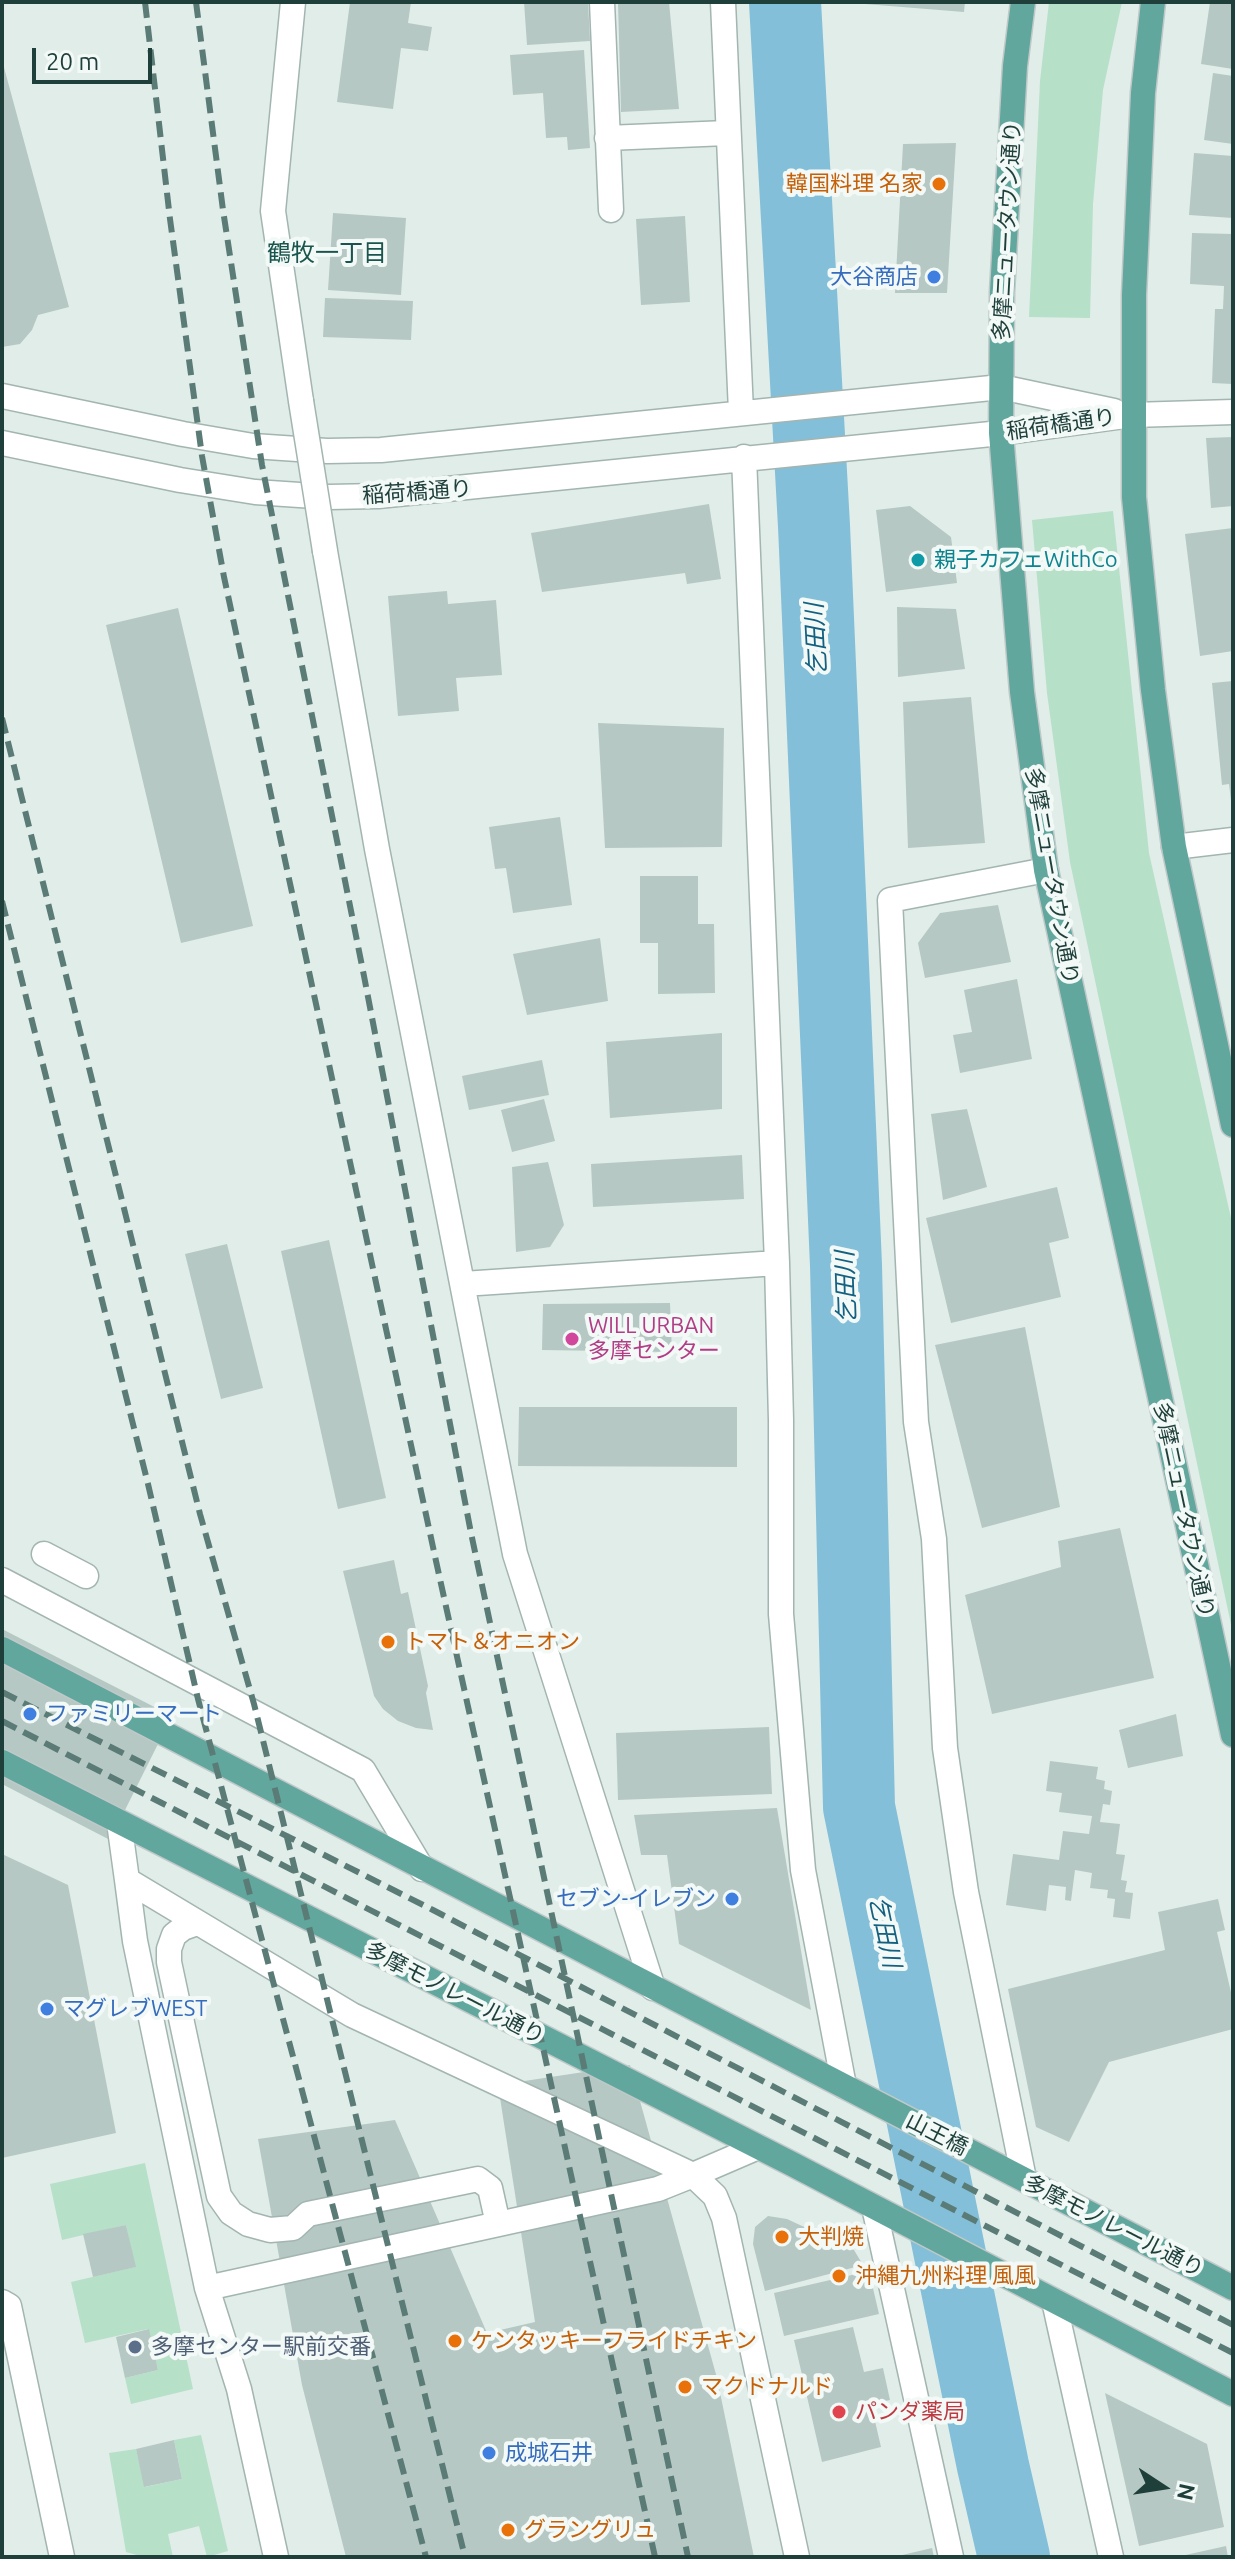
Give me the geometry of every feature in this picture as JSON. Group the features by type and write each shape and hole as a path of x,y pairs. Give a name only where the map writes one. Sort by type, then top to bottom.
{"main road":[{"name":"多摩ニュータウン通り","path":"1023,2 1015,66 1002,292 1001,387 1001,433 1022,692 1046,870 1233,1735"},
{"path":"1153,2 1143,93 1132,415 1138,557 1174,847 1233,1125"},
{"path":"2,1649 844,2086"},
{"name":"多摩モノレール通り","path":"2,1762 1054,2301"},
{"name":"山王橋","path":"844,2086 996,2164"},
{"name":"多摩モノレール通り","path":"996,2164 1233,2288"},
{"path":"1054,2301 1233,2394"}],"street":[{"path":"293,2 273,211 325,551 377,849 515,1554 653,1988"},
{"path":"602,2 611,210"},
{"path":"723,2 741,412"},
{"path":"607,138 727,133"},
{"name":"稲荷橋通り","path":"2,396 253,446 327,451 381,450 1001,387 1132,415"},
{"path":"1132,415 1233,412"},
{"name":"稲荷橋通り","path":"2,443 180,480 255,492 329,497 435,492 772,454 1001,433 1132,415"},
{"path":"744,457 777,1263 782,1629 803,1870 844,2086"},
{"path":"1174,847 1233,840"},
{"path":"1024,2179 966,1892 945,1748 934,1539 916,1422 890,900 1046,870"},
{"path":"463,1284 777,1263"},
{"path":"44,1554 86,1576"},
{"path":"2,1580 363,1770 422,1869"},
{"path":"119,1822 135,1941 207,2288 239,2389 276,2557"},
{"path":"127,1880 352,2015 693,2175 715,2196 724,2218 797,2557"},
{"path":"197,1923 174,1935 169,1962 219,2196 231,2213 248,2224 270,2230 293,2228 308,2214 478,2179 490,2188 498,2224"},
{"path":"207,2288 658,2189 758,2147"},
{"path":"874,2207 951,2557"},
{"path":"1054,2301 1111,2557"},
{"path":"2,2302 9,2306 62,2557"}],"green space":[{"path":"1049,2 1122,2 1103,90 1093,204 1090,318 1029,317 1040,81"},
{"path":"1113,511 1149,853 1233,1227 1233,1634 1070,862 1047,693 1032,520"},
{"path":"145,2163 193,2389 131,2404 125,2378 158,2370 148,2329 85,2343 71,2282 135,2267 126,2225 62,2240 50,2184"},
{"path":"201,2435 228,2551 207,2557 199,2526 168,2534 173,2557 144,2557 126,2552 109,2453 136,2449 145,2487 182,2479 174,2440"}],"building":[{"path":"350,2 411,2 408,23 432,27 428,51 401,48 393,109 337,102"},
{"path":"524,2 588,2 590,41 527,45"},
{"path":"618,2 669,2 679,109 621,112"},
{"path":"865,2 965,2 964,12"},
{"path":"1210,2 1233,2 1233,69 1201,64"},
{"path":"584,50 590,148 568,150 567,137 546,138 543,93 513,95 510,55"},
{"path":"2,60 69,307 38,315 32,330 20,344 2,347"},
{"path":"1213,73 1233,76 1233,144 1204,140"},
{"path":"956,143 947,293 895,293 903,144"},
{"path":"1194,153 1233,156 1233,218 1189,215"},
{"path":"333,213 406,218 401,295 328,290"},
{"path":"685,216 690,302 641,305 636,219"},
{"path":"1192,233 1233,234 1233,384 1212,383 1215,309 1223,309 1224,286 1190,284"},
{"path":"325,298 413,301 411,340 323,337"},
{"path":"1233,437 1233,506 1211,508 1206,438"},
{"path":"709,504 721,579 687,584 685,573 542,592 531,533"},
{"name":"親子カフェWithCo","path":"910,506 951,537 957,583 886,592 876,510"},
{"path":"1233,528 1233,651 1200,656 1185,534"},
{"path":"447,591 448,604 496,600 502,675 456,678 459,711 398,716 388,596"},
{"path":"897,607 956,609 965,669 898,677"},
{"path":"178,608 253,926 181,943 106,625"},
{"path":"1233,681 1231,801 1229,784 1222,785 1212,683"},
{"path":"971,697 985,843 908,848 903,702"},
{"path":"598,723 724,728 722,847 605,848"},
{"path":"560,817 572,905 513,913 506,868 495,869 489,827"},
{"path":"640,876 698,876 698,924 714,924 715,993 658,994 658,943 640,943"},
{"path":"998,905 1011,962 925,978 918,943 940,913"},
{"path":"600,938 608,1001 527,1015 513,954"},
{"path":"1017,979 1032,1059 960,1073 953,1035 972,1032 964,990"},
{"path":"722,1033 722,1109 610,1118 606,1042"},
{"path":"542,1060 549,1095 469,1110 462,1076"},
{"path":"544,1099 555,1141 512,1152 501,1110"},
{"path":"967,1109 987,1187 943,1200 931,1114"},
{"path":"742,1155 744,1199 593,1207 591,1164"},
{"path":"548,1162 564,1225 550,1247 516,1252 512,1167"},
{"path":"1057,1187 1069,1238 1049,1243 1061,1297 951,1323 926,1218"},
{"path":"329,1240 386,1498 338,1509 281,1251"},
{"path":"227,1244 263,1388 221,1399 185,1254"},
{"path":"670,1303 672,1352 542,1350 543,1304"},
{"path":"1025,1327 1060,1507 982,1528 935,1345"},
{"path":"519,1407 737,1407 737,1467 518,1466"},
{"path":"1120,1528 1154,1678 992,1714 965,1595 1061,1567 1058,1541"},
{"path":"394,1560 401,1594 408,1592 428,1686 426,1693 433,1730 398,1721 383,1709 374,1696 343,1571"},
{"path":"2,1629 172,1716 110,1840 2,1784"},
{"path":"1176,1714 1183,1756 1128,1768 1119,1730"},
{"path":"769,1727 772,1794 618,1800 616,1733"},
{"path":"1050,1761 1098,1767 1096,1779 1105,1781 1104,1789 1112,1791 1110,1805 1103,1804 1100,1822 1120,1824 1116,1854 1125,1855 1121,1880 1127,1881 1125,1892 1133,1893 1130,1919 1113,1917 1115,1899 1107,1898 1108,1890 1090,1888 1092,1873 1075,1870 1071,1901 1065,1900 1066,1887 1049,1885 1046,1911 1006,1905 1013,1854 1059,1860 1063,1831 1089,1834 1092,1816 1059,1812 1062,1793 1046,1791"},
{"path":"777,1808 811,2010 679,1944 667,1855 641,1855 634,1815"},
{"name":"マグレブWEST","path":"2,1854 68,1885 116,2133 2,2158"},
{"path":"1218,1899 1225,1930 1217,1932 1233,2001 1233,2029 1109,2062 1069,2142 1036,2127 1008,1989 1165,1950 1158,1912"},
{"path":"630,2065 717,2378 754,2557 346,2557 302,2385 258,2139 395,2120 487,2333 535,2322 498,2085"},
{"path":"768,2216 787,2219 854,2250 863,2265 765,2291 753,2244 755,2227"},
{"path":"126,2225 136,2267 93,2277 83,2234"},
{"path":"869,2271 879,2314 784,2336 774,2293"},
{"path":"853,2327 864,2372 883,2368 890,2400 871,2404 881,2447 822,2462 794,2340"},
{"name":"多摩センター駅前交番","path":"149,2329 158,2370 125,2378 116,2337"},
{"path":"1105,2393 1207,2444 1224,2527 1139,2546"},
{"path":"174,2440 182,2479 144,2487 136,2449"},
{"path":"1226,2546 1228,2557 1181,2557 1181,2556"},
{"path":"932,2548 934,2557 898,2557 898,2556"}],"waterway":[{"name":"乞田川","path":"785,2 814,526 846,1265 859,1807 1014,2557"}],"railway":[{"path":"145,2 202,456 224,577 655,2557"},
{"path":"196,2 223,210 262,465 471,1533 688,2557"},
{"path":"2,718 200,1514 254,1704 465,2557"},
{"path":"2,901 148,1484 198,1699 426,2557"},
{"path":"2,1692 433,1910 1233,2325"},
{"path":"2,1721 1233,2353"}],"place":[{"name":"韓国料理 名家","path":"939,184"},
{"name":"大谷商店","path":"934,277"},
{"name":"親子カフェWithCo","path":"918,560"},
{"name":"WILL URBAN 多摩センター","path":"572,1339"},
{"name":"トマト＆オニオン","path":"388,1642"},
{"name":"ファミリーマート","path":"30,1714"},
{"name":"セブン-イレブン","path":"732,1899"},
{"name":"マグレブWEST","path":"47,2009"},
{"name":"大判焼","path":"782,2237"},
{"name":"沖縄九州料理 風風","path":"839,2276"},
{"name":"ケンタッキーフライドチキン","path":"455,2341"},
{"name":"多摩センター駅前交番","path":"135,2347"},
{"name":"マクドナルド","path":"685,2387"},
{"name":"パンダ薬局","path":"839,2412"},
{"name":"成城石井","path":"489,2453"},
{"name":"グラングリュ","path":"508,2530"}],"district":[{"name":"鶴牧一丁目","path":"327,253"}]}
